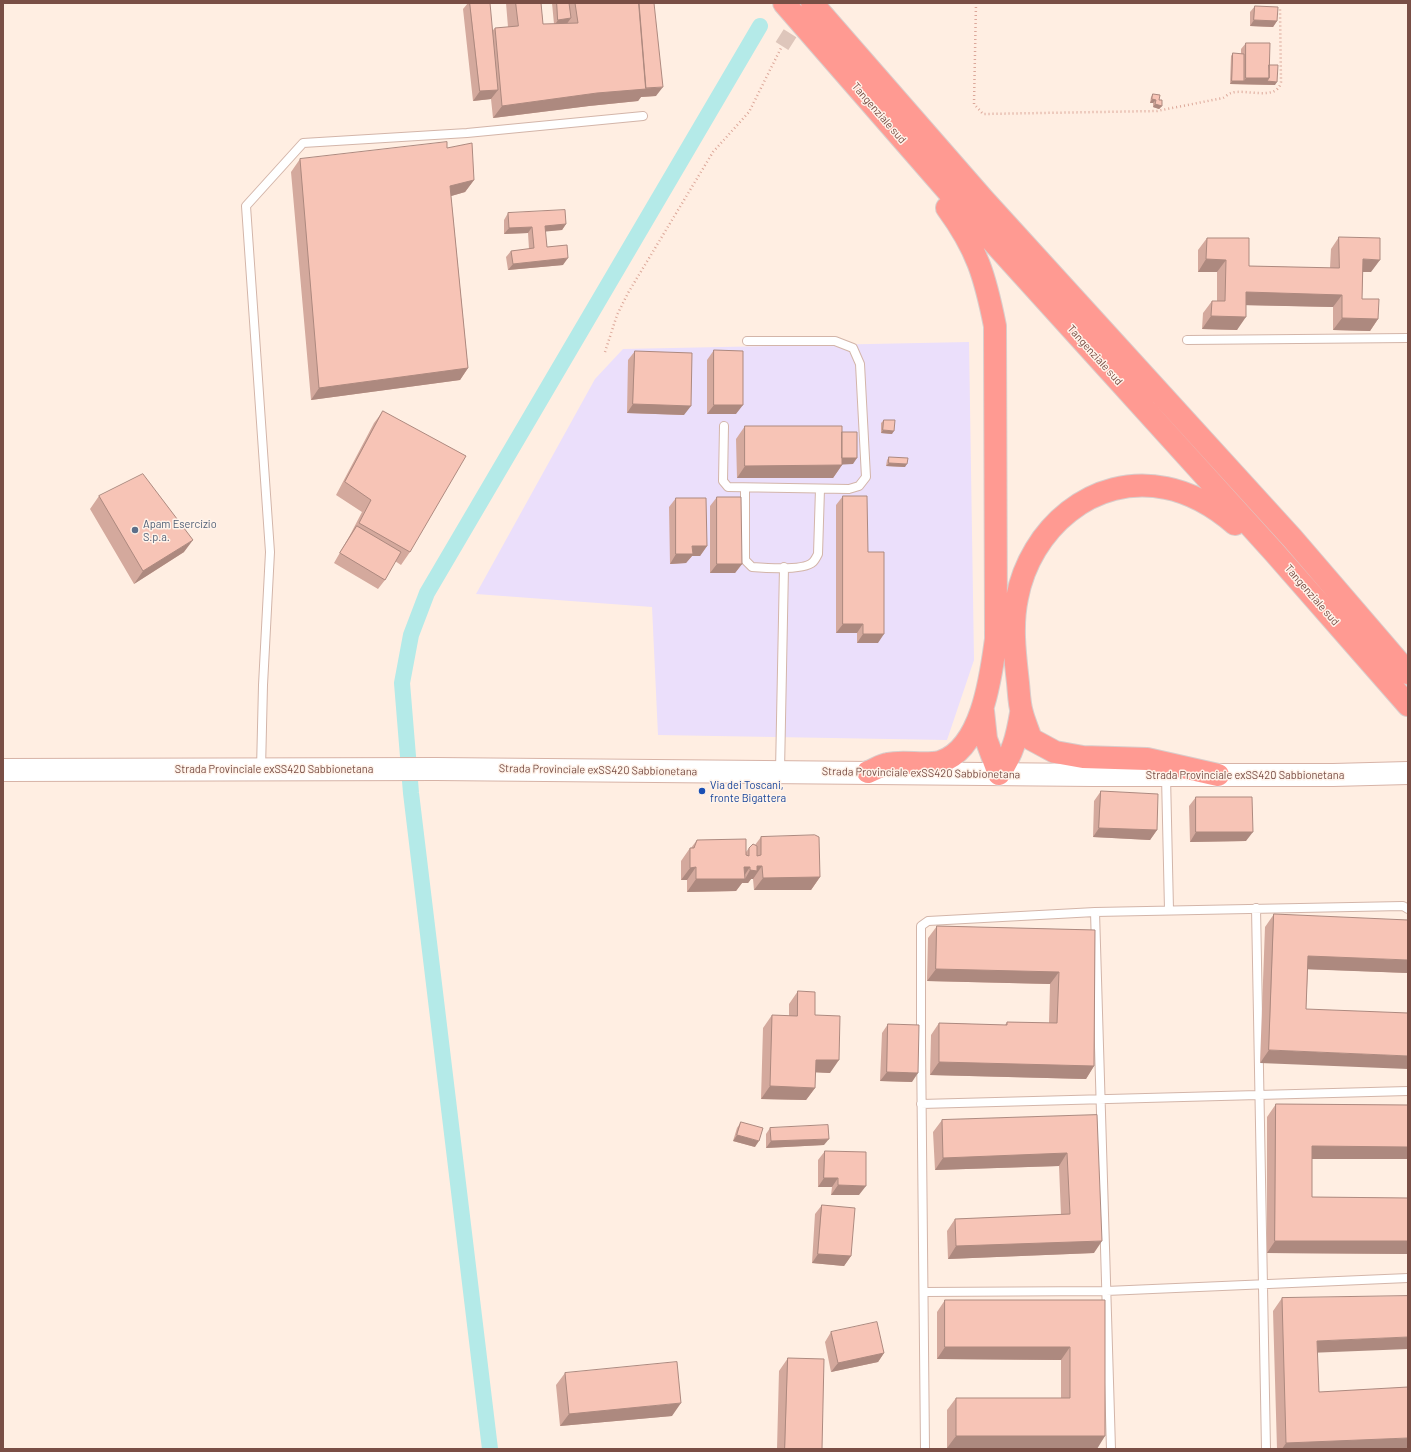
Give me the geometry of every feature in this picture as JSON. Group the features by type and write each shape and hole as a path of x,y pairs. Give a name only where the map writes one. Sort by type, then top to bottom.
{"highway":[{"name":"Tangenziale sud","path":"812,3 982,199 1292,538 1408,673"},
{"name":"Tangenziale sud","path":"786,6 967,213 1271,555 1408,705"},
{"path":"786,6 962,230 976,255 987,286 995,326 996,639 991,677 983,710 969,736 955,754 939,762 888,764 868,772"},
{"path":"1218,775 1147,759 1083,757 1055,752 1031,738 1022,712 1014,639 1016,598 1025,569 1036,546 1052,526 1071,510 1090,498 1113,489 1140,486 1165,488 1191,496 1218,510 1271,555"},
{"path":"983,710 986,739 999,774"},
{"path":"999,774 1010,758 1018,737 1022,712"}],"main road":[{"name":"Strada Provinciale exSS420 Sabbionetana","path":"3,770 436,769 1166,775 1408,773"}],"lane":[{"path":"261,770 263,685 270,552 246,206 303,143 467,133 643,116"},
{"path":"1186,340 1408,338"},
{"path":"724,426 722,481 728,487 849,489 860,486 866,477 860,364 857,355 852,348 844,343 835,341 747,341"},
{"path":"745,488 745,560 752,567 784,568 804,567 813,562 818,554 820,489"},
{"path":"780,772 784,568"},
{"path":"1166,775 1168,910"},
{"path":"925,1449 922,926 928,921 1095,912 1403,906 1408,909"},
{"path":"1256,908 1266,1449"},
{"path":"1095,912 1110,1449"},
{"path":"922,1104 1408,1091"},
{"path":"924,1292 1106,1291 1408,1278"}],"path":[{"path":"976,3 974,104 983,114 1157,111 1223,98 1231,93 1274,92 1280,87 1281,82 1280,9"},
{"path":"605,352 617,315 628,293 713,152 749,112 782,46"}],"shaded area":[{"path":"969,342 974,660 947,740 658,735 652,607 476,594 595,379 623,349"}],"building":[{"path":"470,3 490,3 498,90 480,91"},
{"path":"516,3 541,3 543,24 578,23 575,3 639,3 646,89 597,93 502,106 495,28 518,26"},
{"path":"557,3 569,3 571,18 558,20"},
{"path":"639,3 654,3 663,87 646,88"},
{"path":"1255,6 1278,7 1277,21 1254,20"},
{"path":"1246,43 1270,43 1269,78 1246,78"},
{"path":"1233,53 1244,54 1244,81 1232,81"},
{"path":"1269,65 1278,65 1277,82 1267,81 1269,78"},
{"path":"1153,94 1160,95 1159,100 1162,100 1162,106 1155,104 1156,100 1152,99"},
{"path":"447,142 447,148 472,143 474,180 450,186 468,368 319,388 300,159"},
{"path":"565,210 566,224 545,226 547,247 567,245 568,258 513,264 511,251 534,248 532,227 509,228 508,213"},
{"path":"1339,237 1380,238 1380,260 1363,259 1362,299 1379,299 1378,319 1342,318 1342,295 1246,292 1246,317 1211,316 1212,301 1225,301 1226,260 1206,259 1207,238 1249,238 1249,266 1339,268"},
{"path":"714,350 743,351 743,405 714,405"},
{"path":"635,351 692,353 691,406 633,404"},
{"path":"383,411 466,456 410,552 359,523 371,500 345,482"},
{"path":"884,420 895,420 894,431 883,430"},
{"path":"745,426 842,426 842,465 745,466"},
{"path":"842,432 857,432 857,458 842,458"},
{"path":"889,457 908,458 907,464 889,463"},
{"name":"Apam Esercizio S.p.a.","path":"143,474 193,540 143,571 99,496"},
{"path":"843,496 867,496 868,552 884,552 884,634 863,634 863,624 843,624"},
{"path":"717,497 741,497 742,564 717,564"},
{"path":"676,498 706,498 707,546 692,546 693,554 676,554"},
{"path":"357,526 401,552 385,580 340,553"},
{"path":"1101,791 1158,794 1157,830 1099,828"},
{"path":"1196,797 1252,797 1253,832 1196,832"},
{"path":"815,835 819,837 820,877 763,878 762,866 757,866 757,871 750,870 750,867 744,867 745,879 696,879 696,867 690,868 690,848 694,848 697,840 746,839 746,855 749,856 749,848 753,844 757,846 757,856 761,855 761,837"},
{"path":"1274,914 1408,920 1408,960 1308,956 1306,1009 1408,1013 1408,1056 1269,1050"},
{"path":"937,926 1095,930 1094,1066 939,1062 939,1023 1007,1025 1007,1022 1057,1023 1059,972 936,969"},
{"path":"798,991 815,992 815,1015 840,1016 839,1060 816,1060 815,1088 770,1086 772,1015 797,1016"},
{"path":"888,1024 919,1025 918,1073 887,1072"},
{"path":"1276,1104 1408,1105 1408,1147 1312,1146 1312,1197 1408,1198 1408,1241 1275,1241"},
{"path":"1097,1115 1102,1241 956,1246 955,1219 1070,1214 1067,1153 943,1158 942,1120"},
{"path":"741,1122 763,1128 759,1141 737,1135"},
{"path":"828,1125 829,1139 771,1141 770,1128"},
{"path":"825,1151 866,1152 866,1186 838,1185 838,1178 824,1178"},
{"path":"822,1205 855,1208 851,1256 818,1254"},
{"path":"1408,1296 1408,1337 1317,1341 1319,1392 1408,1387 1408,1438 1286,1443 1282,1298"},
{"path":"945,1300 1105,1300 1105,1436 956,1436 956,1398 1070,1398 1070,1347 945,1347"},
{"path":"877,1322 884,1353 838,1363 831,1332"},
{"path":"788,1358 824,1359 822,1449 785,1449"},
{"path":"677,1362 681,1403 569,1414 565,1373"}],"waterway":[{"path":"490,1449 411,793 402,683 411,635 427,593 760,26"}],"tunnel":[{"path":"782,46 803,13"}],"place":[{"name":"Apam Esercizio S.p.a.","path":"135,530"},
{"name":"Via dei Toscani, fronte Bigattera","path":"702,791"}]}
